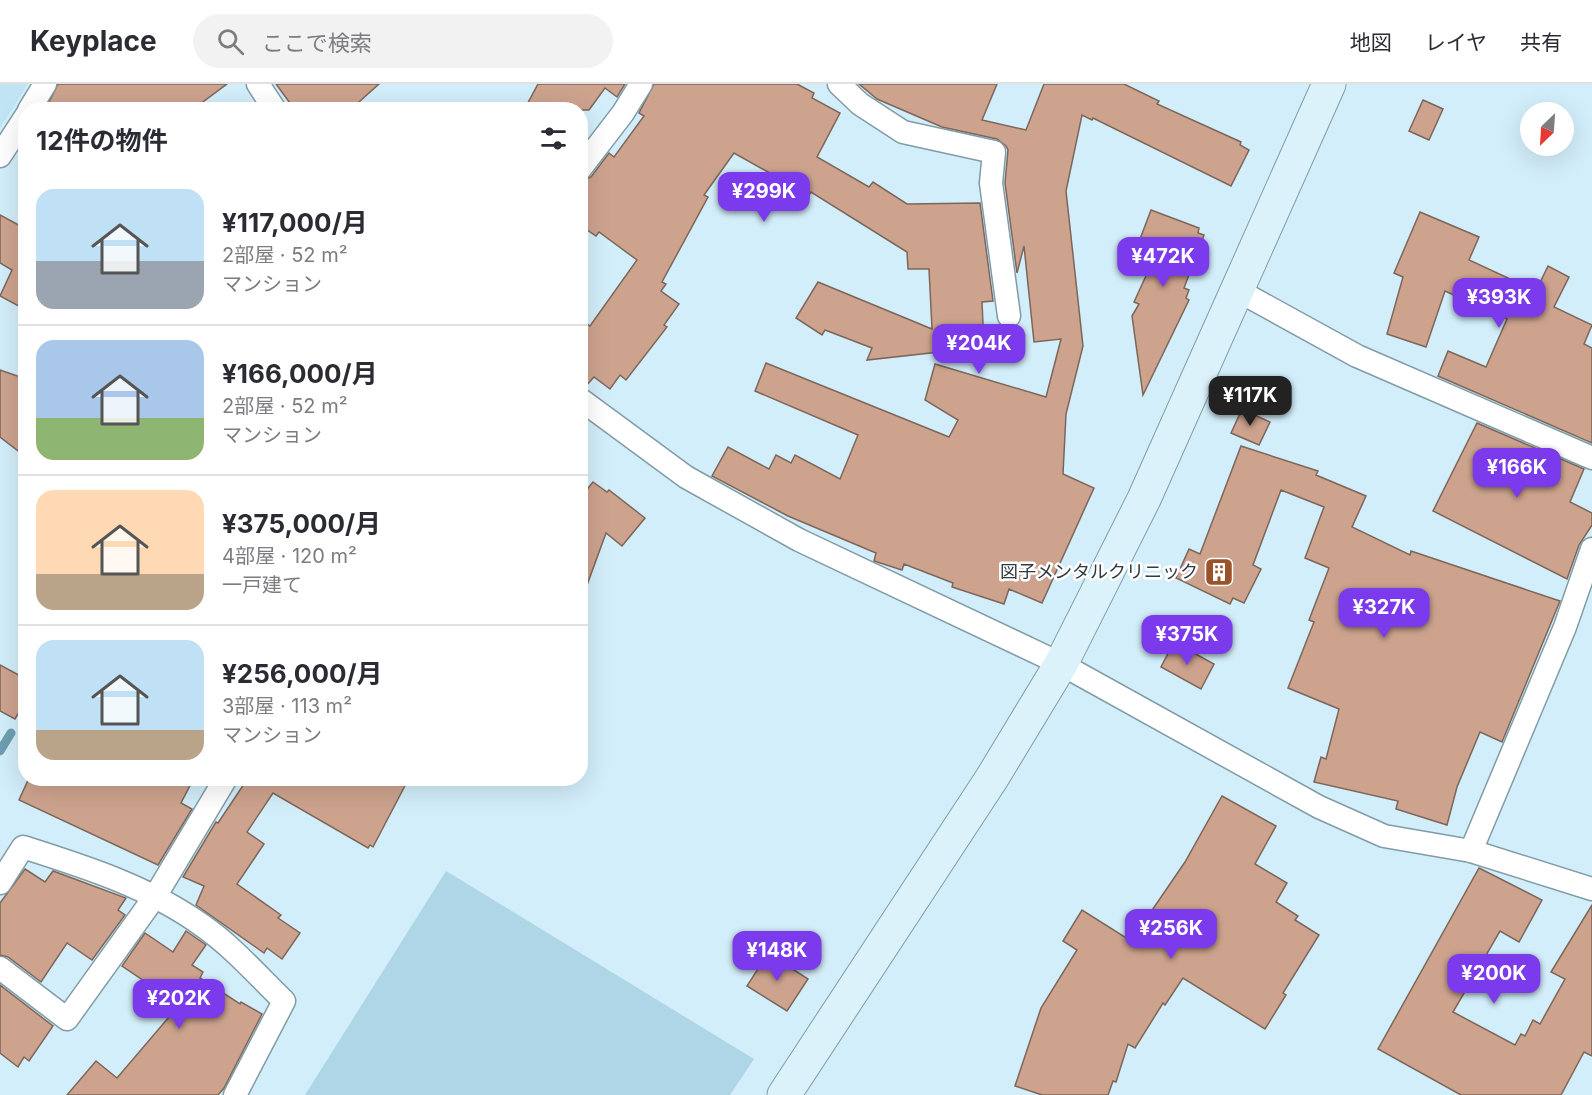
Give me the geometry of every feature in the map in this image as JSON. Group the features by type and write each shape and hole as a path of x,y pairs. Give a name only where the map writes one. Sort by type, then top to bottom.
{"street":[{"path":"34,102 45,84"},
{"path":"258,84 270,102"},
{"path":"588,159 623,113 641,84"},
{"path":"839,84 860,104 903,132 994,152 990,183 1009,316"},
{"path":"784,1095 992,778 1061,664 1144,499 1329,84"},
{"path":"0,156 18,128"},
{"path":"1237,290 1358,356 1592,458"},
{"path":"588,405 686,477 799,540 1061,664 1319,807 1384,836 1471,851 1592,888"},
{"path":"1471,851 1565,627 1592,549"},
{"path":"0,968 67,1019 156,896 221,786"},
{"path":"0,883 23,847 81,865 156,896 205,927 284,1001 235,1095"}],"shaded area":[{"path":"0,84 28,84 0,128"},
{"path":"446,871 754,1059 730,1095 305,1095"}],"building":[{"path":"58,84 227,84 203,102 49,102"},
{"path":"276,84 379,84 359,102 289,102"},
{"path":"538,84 625,84 617,97 605,88 589,110 588,102 528,102"},
{"path":"654,84 797,84 814,93 812,98 840,113 817,157 869,187 873,182 907,204 980,203 993,301 982,302 984,347 867,360 872,348 825,330 822,335 796,318 818,282 932,329 929,269 908,269 907,252 811,192 809,195 734,153 704,195 708,197 662,282 666,284 661,291 679,304 664,325 667,327 626,380 620,375 610,389 594,377 588,384 588,325 590,326 637,260 599,232 596,236 588,230 588,178 609,153 614,157 644,116 639,113"},
{"path":"859,84 997,84 982,120 1026,130 1044,84 1124,84 1159,101 1157,104 1241,142 1240,145 1249,150 1231,186 1093,118 1092,120 1082,115 1066,191 1083,346 1066,414 1063,474 1094,488 1042,603 1009,589 1004,604 952,587 953,583 904,564 902,570 874,561 876,553 788,516 712,476 728,447 769,469 776,455 791,463 795,455 840,479 858,435 755,391 766,363 949,437 958,420 925,400 935,364 1046,397 1061,339 1034,342 1024,246 1017,273 1005,183 1008,150 1006,146 997,139 942,127 877,99"},
{"path":"1423,100 1443,109 1429,140 1409,131"},
{"path":"1151,210 1199,228 1198,233 1204,235 1184,288 1189,290 1186,298 1189,300 1143,395 1132,316 1139,304 1134,302 1156,254 1137,247"},
{"path":"1420,212 1479,237 1469,260 1536,291 1548,266 1569,277 1554,307 1592,325 1584,344 1592,348 1592,443 1438,376 1448,351 1486,367 1507,319 1445,291 1426,347 1387,334 1403,277 1394,273"},
{"path":"0,215 18,225 18,306 0,296 12,270 0,263"},
{"path":"0,370 18,376 18,451 0,437"},
{"path":"1242,409 1270,422 1259,445 1231,433"},
{"path":"1477,423 1584,469 1570,502 1592,513 1592,525 1579,545 1567,579 1433,511"},
{"path":"1241,446 1318,471 1316,475 1366,496 1352,527 1410,555 1411,551 1560,601 1502,742 1480,732 1457,787 1447,825 1396,809 1398,801 1314,782 1321,757 1326,759 1339,709 1288,688 1314,622 1309,620 1329,568 1305,558 1324,507 1281,490 1253,565 1261,569 1244,603 1233,598 1230,604 1176,578 1189,549 1200,554"},
{"path":"593,482 607,492 609,490 645,518 622,546 606,533 588,582 588,488"},
{"path":"1174,642 1214,664 1201,689 1161,667"},
{"path":"0,665 18,675 18,714 15,719 0,711"},
{"path":"25,786 190,786 181,803 192,809 158,865 19,800"},
{"path":"243,786 405,786 373,847 370,845 368,848 273,793 247,832 264,844 237,884 281,915 278,918 300,933 282,959 267,948 264,953 196,905 204,886 183,877 216,822 218,823"},
{"path":"1222,796 1276,826 1255,864 1287,883 1276,902 1298,916 1295,920 1319,935 1283,993 1286,995 1265,1029 1183,978 1165,1005 1163,1003 1135,1048 1128,1044 1116,1082 1113,1081 1108,1095 1042,1095 1015,1086 1041,1008 1077,950 1063,941 1082,910 1131,941 1185,862"},
{"path":"1479,868 1542,900 1519,942 1500,931 1453,1012 1515,1045 1521,1034 1525,1036 1533,1020 1540,1024 1565,979 1551,972 1592,905 1592,1056 1584,1052 1561,1095 1461,1095 1378,1049"},
{"path":"25,869 45,882 53,871 126,898 118,910 125,915 92,960 67,943 41,982 8,957 0,955 0,903"},
{"path":"186,931 206,945 192,965 203,972 200,978 240,1004 241,1002 262,1014 224,1088 218,1095 67,1095 96,1061 117,1078 175,1010 170,1007 171,1004 144,987 147,983 122,966 145,933 173,952"},
{"path":"768,953 808,979 787,1011 747,986"},
{"path":"0,985 53,1026 29,1061 24,1057 18,1067 0,1053"}],"waterway":[{"path":"0,751 11,733"}],"place":[{"name":"図子メンタルクリニック","path":"1219,572"}]}
